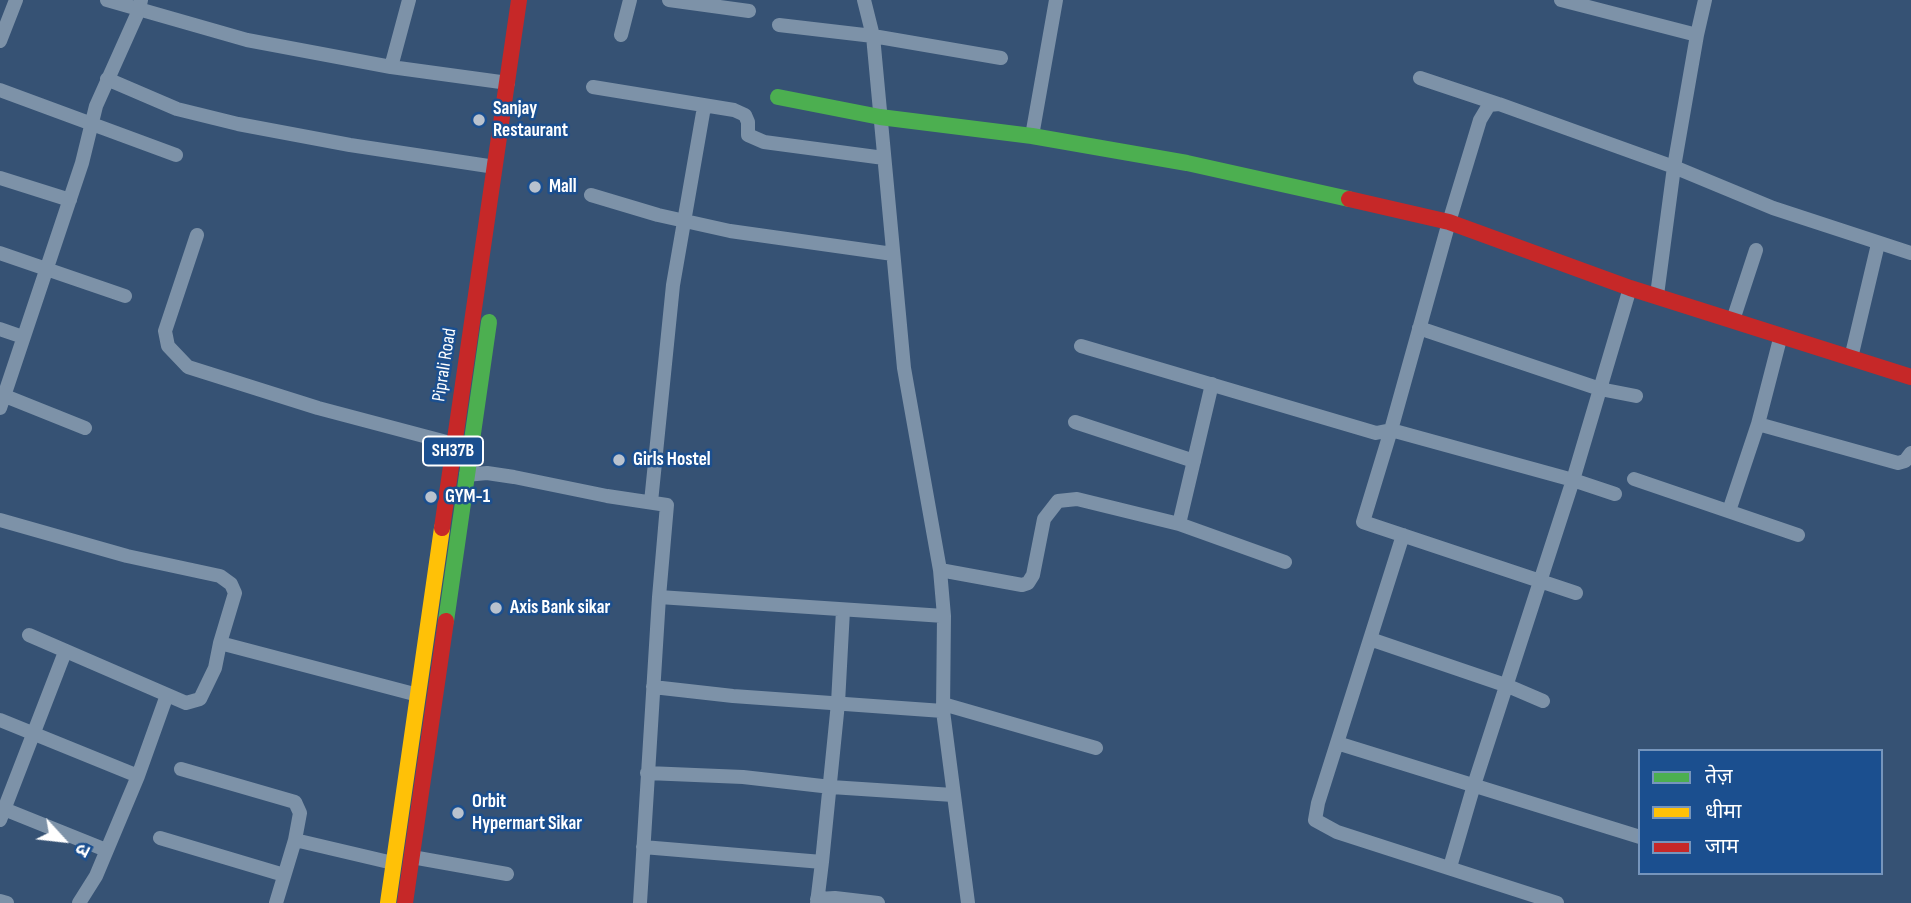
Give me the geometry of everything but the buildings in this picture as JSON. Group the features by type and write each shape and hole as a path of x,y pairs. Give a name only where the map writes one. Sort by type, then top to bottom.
{"main road":[{"name":"Piprali Road","path":"388,903 495,167 524,1"},
{"path":"405,903 492,295 524,1"},
{"path":"778,97 880,117 1031,136 1187,163 1449,222 1630,288 1911,377"}],"street":[{"path":"0,41 16,0"},
{"path":"107,0 140,5 247,40 391,67 508,83"},
{"path":"391,67 409,0"},
{"path":"501,0 524,1"},
{"path":"621,36 630,0"},
{"path":"669,0 749,11"},
{"path":"864,0 873,36 904,368 940,570 944,616 943,708 968,903"},
{"path":"1031,136 1056,0"},
{"path":"1561,0 1697,35"},
{"path":"1657,295 1674,167 1705,0"},
{"path":"85,428 1,398 70,200 96,106 140,5"},
{"path":"779,25 873,36 1001,58"},
{"path":"1420,78 1674,167 1773,208 1911,253"},
{"path":"107,79 177,108 238,124 350,145 495,167"},
{"path":"593,87 734,110 745,115 748,135 764,142 884,158"},
{"path":"0,90 176,155"},
{"path":"1499,104 1489,105 1480,120 1363,522 1576,593"},
{"path":"651,502 673,285 704,107"},
{"path":"0,178 70,200"},
{"path":"591,195 683,221 730,231 893,254"},
{"path":"197,235 165,331 168,346 188,367 318,408 454,444"},
{"path":"1851,358 1878,244"},
{"path":"1733,320 1756,250"},
{"path":"0,253 125,296"},
{"path":"1450,867 1573,480 1630,288"},
{"path":"1419,328 1600,389 1636,396"},
{"path":"0,330 23,337"},
{"path":"1729,510 1758,424 1781,335"},
{"path":"1081,345 1376,433 1391,430 1615,494"},
{"path":"1180,524 1212,384"},
{"path":"1075,422 1194,461"},
{"path":"1758,424 1898,463 1905,461 1911,453"},
{"path":"466,475 487,473 514,477 667,505 640,903"},
{"path":"1634,479 1798,535"},
{"path":"940,570 1022,585 1028,583 1033,575 1044,519 1058,501 1077,499 1180,524 1285,562"},
{"path":"0,520 127,556 219,576 231,584 235,593 215,668 200,699 186,702 29,635"},
{"path":"1403,535 1318,803 1315,820 1337,832 1558,902"},
{"path":"659,597 944,616"},
{"path":"843,610 831,787 817,901 835,898 878,903"},
{"path":"1370,639 1508,686 1543,701"},
{"path":"220,643 418,695"},
{"path":"65,652 2,814 106,850"},
{"path":"653,687 733,696 943,708 1096,748"},
{"path":"79,903 96,876 138,776 167,695"},
{"path":"0,719 138,776"},
{"path":"1337,743 1638,835"},
{"path":"181,769 295,802 300,813 295,840 276,903"},
{"path":"647,773 743,776 831,787 953,795"},
{"path":"160,838 284,875"},
{"path":"295,840 393,863"},
{"path":"643,847 822,862"},
{"path":"412,857 507,874"},
{"path":"0,901 6,903"}],"traffic: fast":[{"path":"778,97 880,117 1032,136 1187,163 1349,199"},
{"path":"446,621 489,322"}],"traffic: slow":[{"path":"388,903 442,528"}],"traffic: jam":[{"path":"442,528 519,0"},
{"path":"1349,199 1449,222 1630,288 1911,377"},
{"path":"405,903 446,621"}],"place":[{"name":"Sanjay Restaurant","path":"479,120"},
{"name":"Mall","path":"535,187"},
{"name":"Girls Hostel","path":"619,460"},
{"name":"GYM-1","path":"431,497"},
{"name":"Axis Bank sikar","path":"496,608"},
{"name":"Orbit Hypermart Sikar","path":"458,813"}]}
